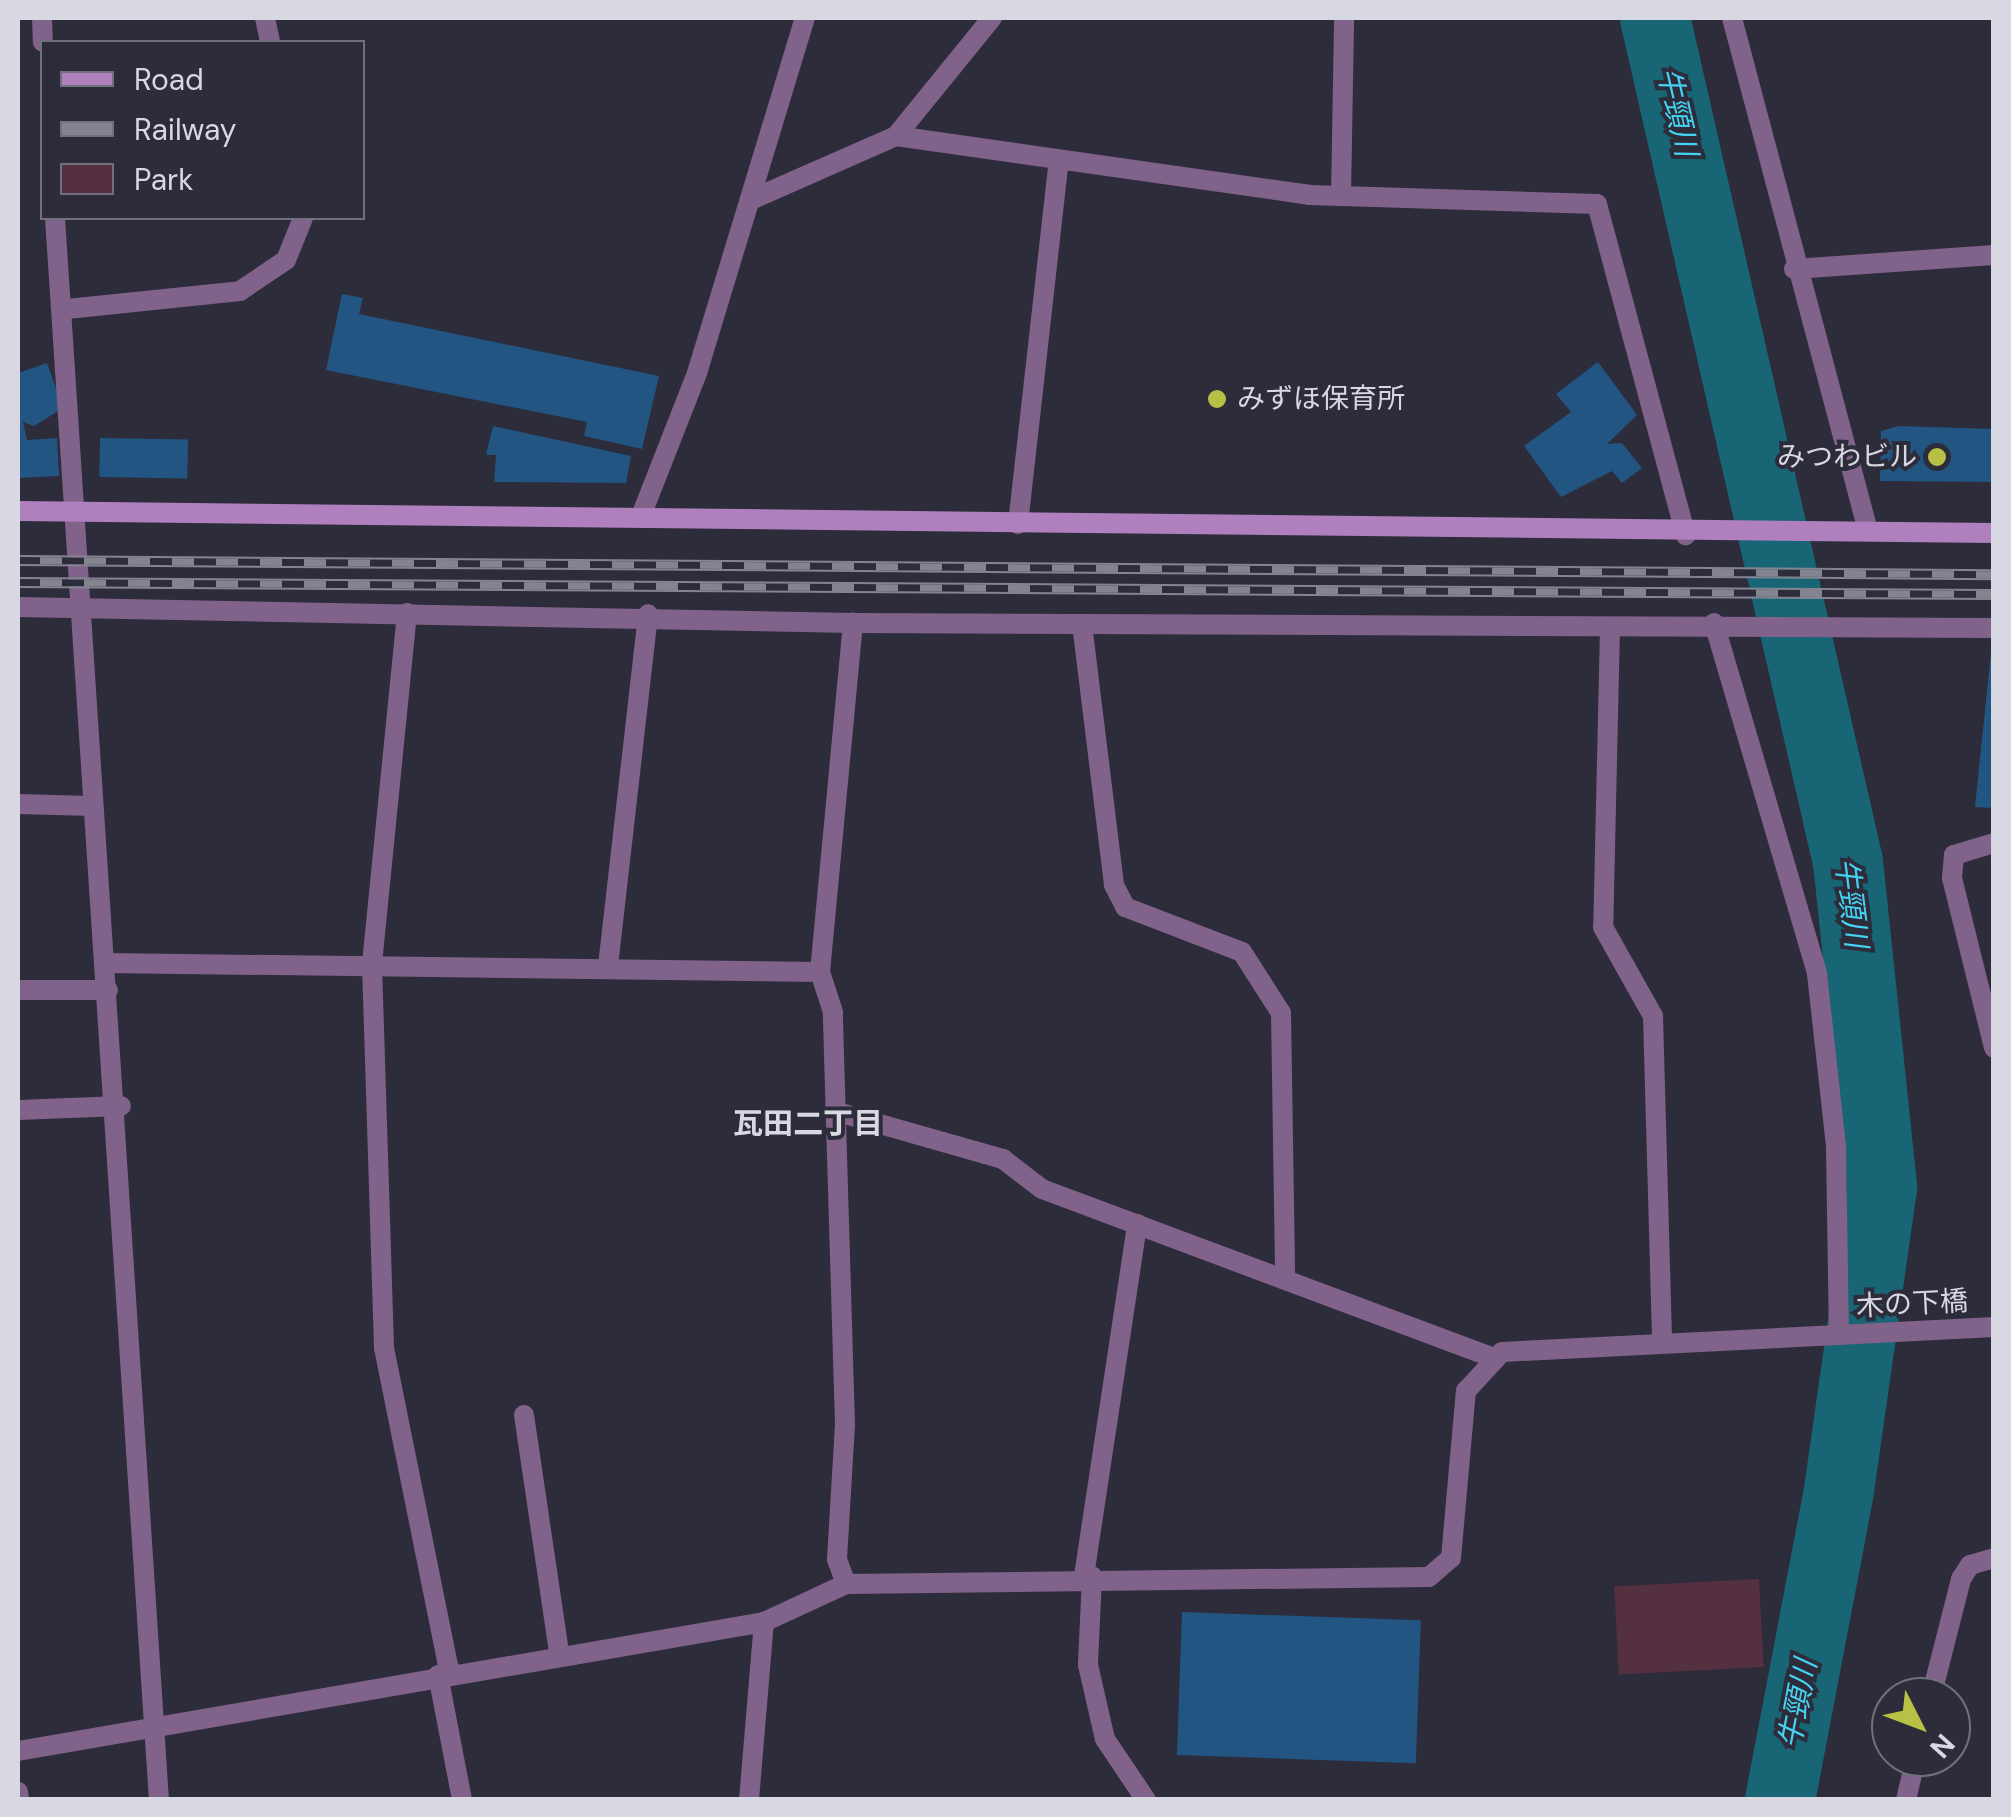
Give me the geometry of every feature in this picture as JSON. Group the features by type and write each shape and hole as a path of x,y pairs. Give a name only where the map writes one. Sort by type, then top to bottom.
{"street":[{"path":"641,516 754,199 805,18"},
{"path":"754,199 896,136 992,18"},
{"path":"1341,196 1344,18"},
{"path":"1732,18 1794,269 1868,531"},
{"path":"896,136 1341,196 1597,204 1686,535"},
{"path":"1018,524 1060,160"},
{"path":"56,220 67,309 92,806 120,1106 159,1800"},
{"path":"67,309 240,292 286,260 302,220"},
{"path":"1794,269 1994,255"},
{"path":"18,512 641,516 1686,535 1994,533"},
{"path":"18,607 648,614 853,623 1610,628 1714,623 1994,628"},
{"path":"408,613 372,965 384,1348 444,1674 462,1800"},
{"path":"608,966 648,614"},
{"path":"846,1584 837,1559 846,1425 833,1012 820,972 853,623"},
{"path":"1714,623 1818,974 1836,1147 1838,1336"},
{"path":"1082,624 1114,885 1125,907 1242,952 1281,1013 1285,1280"},
{"path":"1610,628 1603,928 1653,1016 1662,1343"},
{"path":"18,804 92,806"},
{"path":"1994,843 1954,855 1952,878 1994,1048"},
{"path":"106,964 608,966 820,972"},
{"path":"18,990 108,990"},
{"path":"18,1110 120,1106"},
{"path":"18,1750 559,1653 764,1622 846,1584 1088,1576 1429,1577 1452,1558 1466,1391 1492,1357 1042,1189 1002,1158 834,1111"},
{"path":"1137,1224 1088,1576 1088,1665 1105,1739 1146,1800"},
{"name":"木の下橋","path":"1492,1357 1662,1343 1991,1327"},
{"path":"524,1415 559,1653"},
{"path":"1937,1677 1961,1579 1970,1565 1994,1558"},
{"path":"749,1800 764,1622"},
{"path":"18,1792 18,1800"}],"green space":[{"path":"1759,1579 1764,1667 1619,1674 1614,1587"}],"building":[{"path":"342,294 363,298 359,314 659,376 642,449 584,436 587,422 326,370"},
{"path":"1598,362 1637,415 1607,444 1622,443 1642,468 1622,483 1612,471 1561,497 1524,446 1571,412 1556,394"},
{"path":"47,363 63,408 34,426 23,422 27,440 57,438 59,476 18,478 18,373"},
{"path":"493,426 631,456 626,483 494,482 496,455 486,455"},
{"name":"みつわビル","path":"1898,426 1994,429 1994,482 1880,481 1881,431"},
{"path":"100,438 188,440 187,479 99,477"},
{"path":"1994,652 1994,808 1975,807"},
{"path":"1182,1612 1421,1620 1416,1763 1177,1755"}],"waterway":[{"name":"牛頸川","path":"1655,18 1848,862 1882,1188 1839,1491 1780,1800"}],"railway":[{"path":"18,560 1994,574"},
{"path":"18,582 1994,594"}],"place":[{"name":"みずほ保育所","path":"1217,399"},
{"name":"みつわビル","path":"1937,457"}],"district":[{"name":"瓦田二丁目","path":"808,1124"}]}
